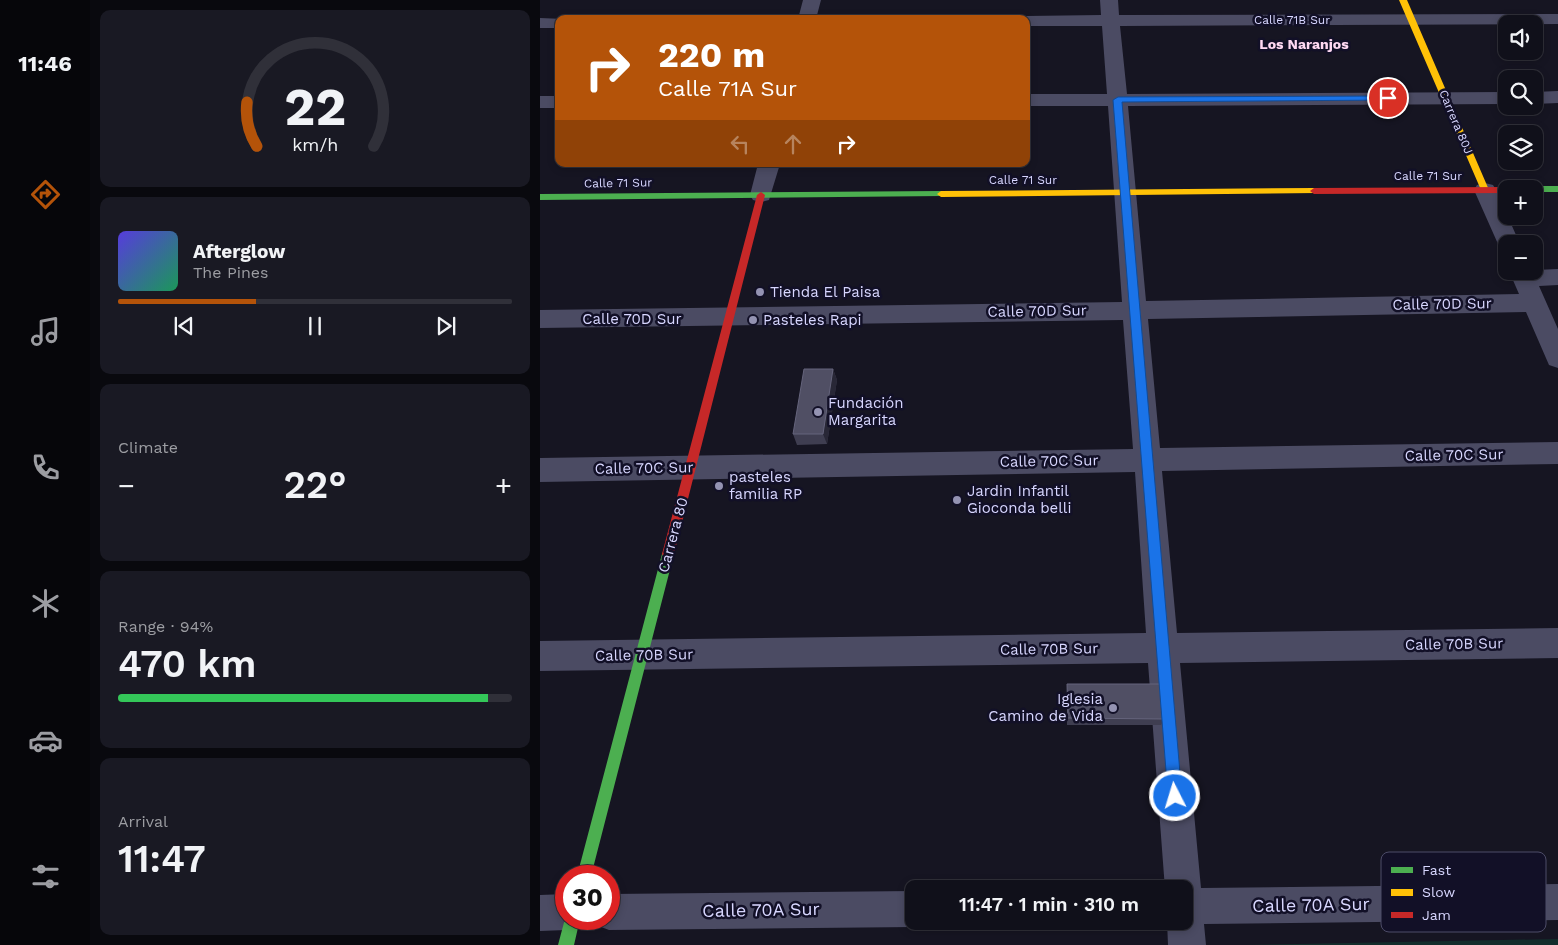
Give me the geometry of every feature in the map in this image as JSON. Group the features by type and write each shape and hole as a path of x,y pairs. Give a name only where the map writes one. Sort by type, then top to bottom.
{"street":[{"path":"808,15 812,0"},
{"path":"1109,0 1182,880"},
{"name":"Carrera 80J","path":"1403,0 1446,98 1496,190 1507,235"},
{"name":"Calle 71B Sur","path":"1030,21 1558,19"},
{"path":"540,23 555,23"},
{"path":"1030,100 1498,98"},
{"path":"1543,98 1558,98"},
{"path":"540,102 555,102"},
{"name":"Carrera 80","path":"587,865 768,167"},
{"path":"1543,189 1558,189"},
{"name":"Calle 71 Sur","path":"540,198 1496,190"},
{"path":"1543,276 1558,277"},
{"path":"1524,280 1558,358"},
{"name":"Calle 70D Sur","path":"540,319 730,318 1534,303"},
{"name":"Calle 70C Sur","path":"540,470 1558,453"},
{"name":"Calle 70B Sur","path":"540,656 1558,643"},
{"name":"Calle 70A Sur","path":"1193,905 1381,903"},
{"name":"Calle 70A Sur","path":"620,912 905,909"},
{"path":"540,912 555,912"},
{"path":"566,945 569,930"},
{"path":"1186,930 1187,945"}],"green space":[{"path":"1558,939 1558,945 1244,945"}],"building":[{"name":"Fundación Margarita","path":"804,369 833,369 823,434 793,434"},
{"name":"Iglesia Camino de Vida","path":"1067,684 1162,684 1164,719 1068,718"}],"traffic: fast":[{"path":"1543,189 1558,189"},
{"path":"540,197 941,194"},
{"path":"587,865 668,554"},
{"path":"566,945 569,930"}],"traffic: slow":[{"path":"1403,0 1485,190"},
{"path":"941,194 1314,191"}],"traffic: jam":[{"path":"1314,191 1498,190"},
{"path":"668,554 761,195"}],"place":[{"name":"Tienda El Paisa","path":"760,292"},
{"name":"Pasteles Rapi","path":"753,320"},
{"name":"Fundación Margarita","path":"818,412"},
{"name":"pasteles familia RP","path":"719,486"},
{"name":"Jardin Infantil Gioconda belli","path":"957,500"},
{"name":"Iglesia Camino de Vida","path":"1113,708"}],"district":[{"name":"Los Naranjos","path":"1304,44"}],"route":[{"path":"1175,796 1118,100 1388,98"}]}
